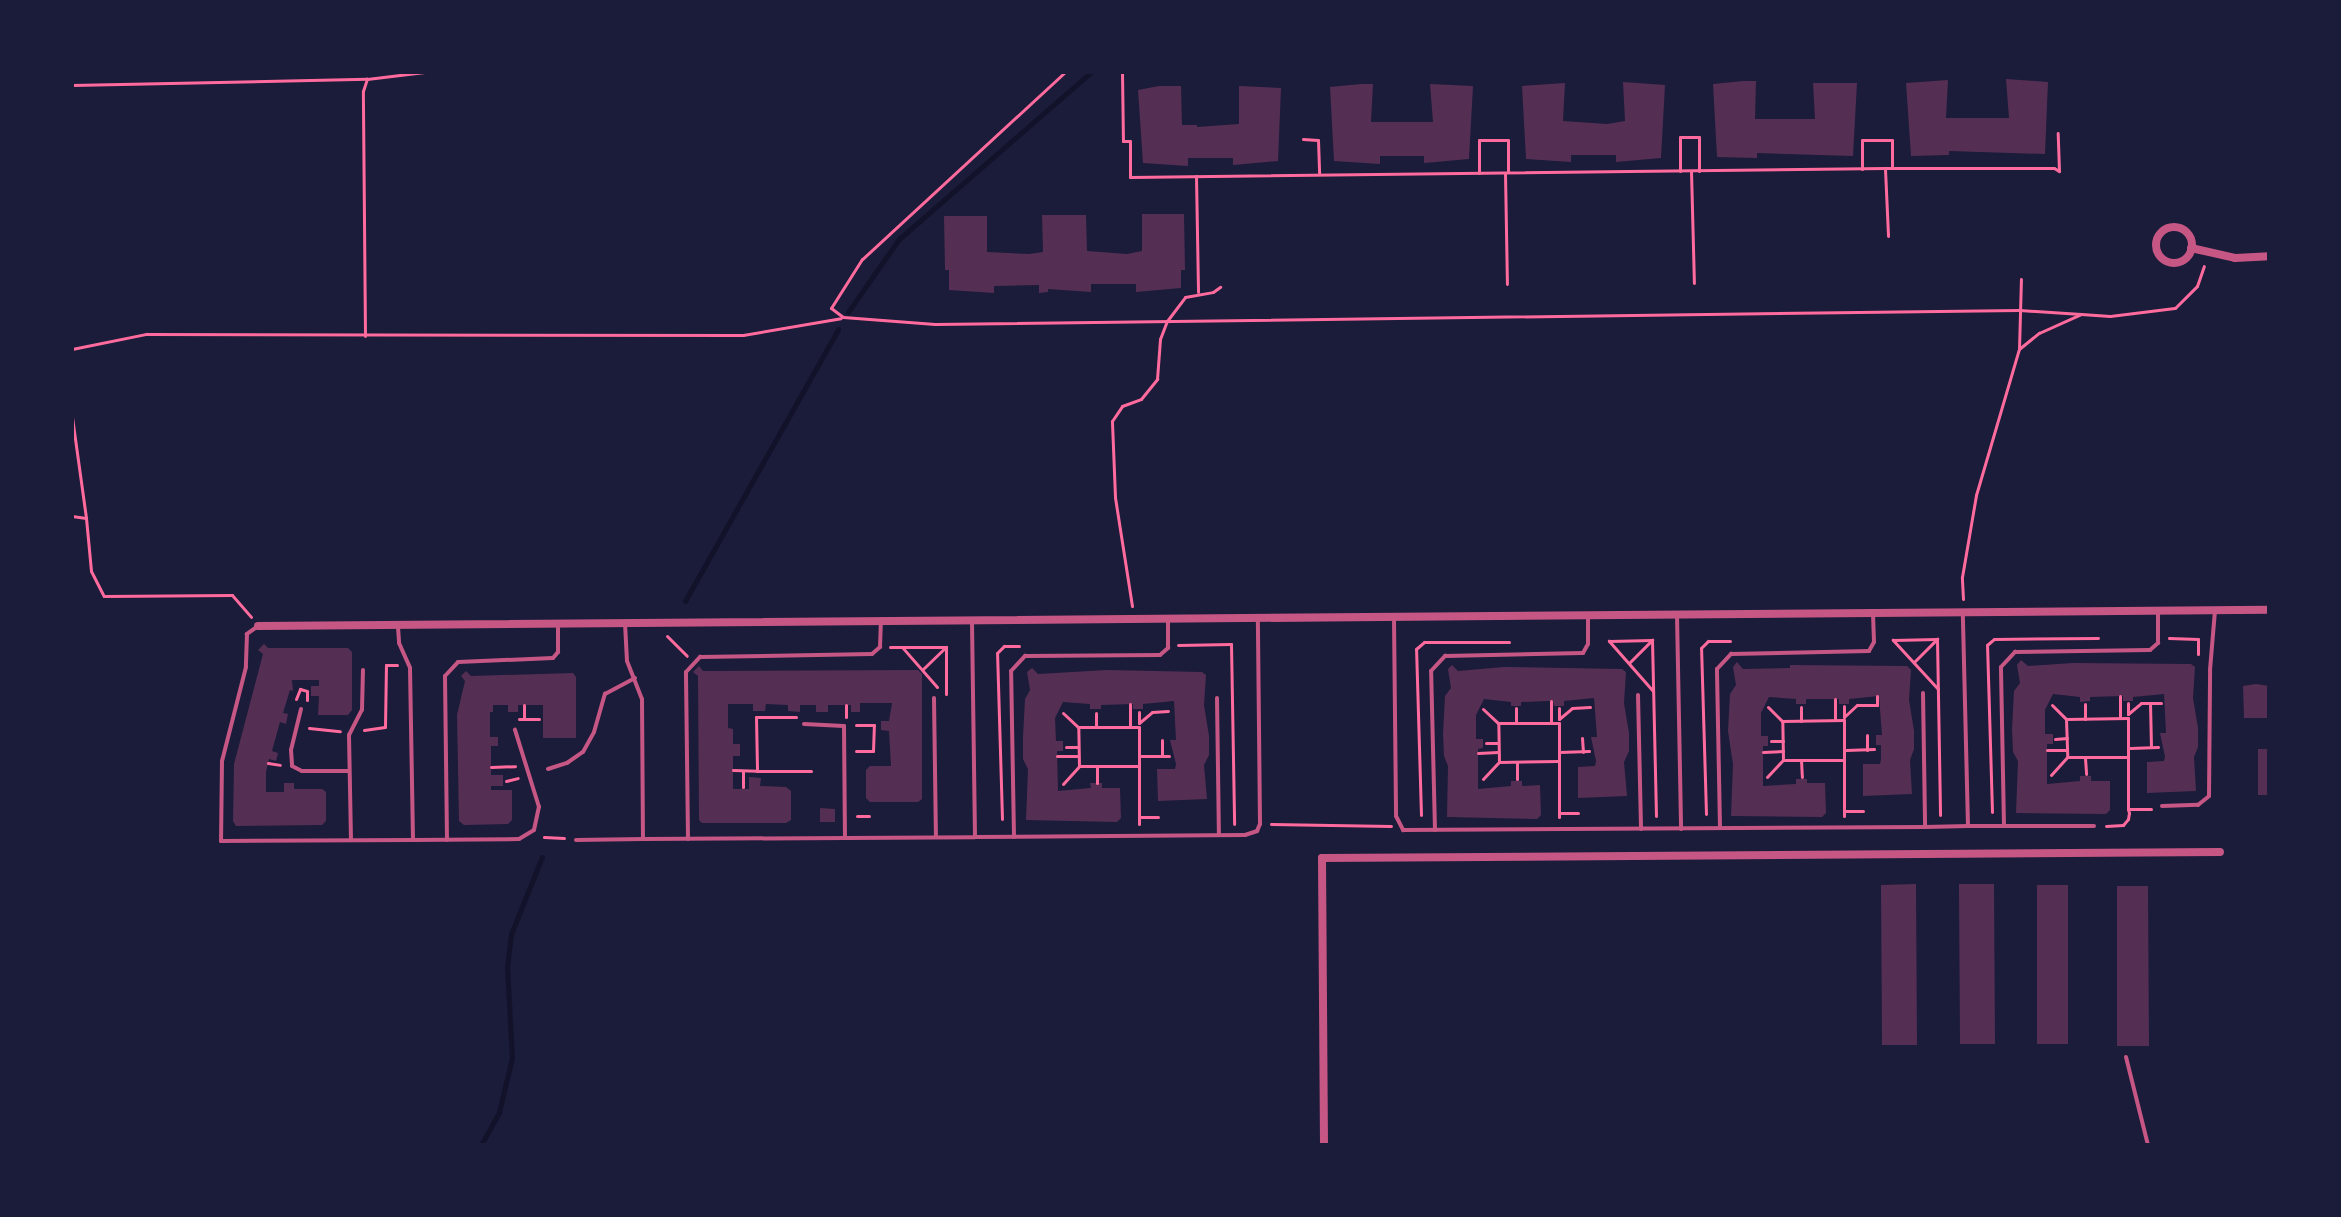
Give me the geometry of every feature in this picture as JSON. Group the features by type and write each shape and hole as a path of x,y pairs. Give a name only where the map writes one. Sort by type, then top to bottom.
{"street":[{"path":"2175,228 2189,237 2191,248 2187,258 2172,263 2161,258 2157,241 2163,231 2175,228"},
{"path":"2191,248 2208,255 2269,256"},
{"path":"258,626 2269,610"},
{"path":"1324,1145 1322,858 2220,852"}],"lane":[{"path":"2162,806 2201,804 2209,796 2210,670 2215,610"},
{"path":"2004,826 2001,667 2015,652 2150,650 2157,646 2158,611"},
{"path":"1963,612 1968,826"},
{"path":"1720,828 1717,669 1731,654 1866,652 1872,648 1874,640 1873,613"},
{"path":"1677,614 1681,829"},
{"path":"1435,830 1431,671 1445,656 1580,654 1587,650 1588,615"},
{"path":"1394,617 1398,826 1403,830 2094,826"},
{"path":"576,840 1252,834 1260,824 1258,618"},
{"path":"1014,837 1011,671 1025,656 1155,655 1165,652 1168,619"},
{"path":"972,620 975,837"},
{"path":"688,839 686,672 700,657 872,654 880,647 881,621"},
{"path":"625,623 626,658 642,695 643,839"},
{"path":"447,840 445,676 458,662 553,658 558,652 558,624"},
{"path":"398,625 399,643 409,665 413,840"},
{"path":"258,626 247,634 246,667 222,761 221,841 525,837 534,830 540,815 515,730"},
{"path":"351,841 350,731 362,710 363,670"},
{"path":"548,769 567,763 583,752 592,736 605,694 635,678"},
{"path":"1923,693 1925,827"},
{"path":"1638,695 1641,829"},
{"path":"934,698 936,837"},
{"path":"1217,698 1219,835"},
{"path":"301,709 291,750 292,766 302,771 349,771"},
{"path":"804,724 844,726 845,838"},
{"path":"2126,1057 2148,1145"}],"path":[{"path":"72,85 367,79 425,72"},
{"path":"843,317 831,308 862,259 1065,72"},
{"path":"1122,72 1123,141 1130,141 1130,177 1885,168 2054,168 2059,171 2058,133"},
{"path":"365,336 363,91 367,79"},
{"path":"1680,171 1680,137 1699,137 1699,171"},
{"path":"1303,139 1318,140 1319,174"},
{"path":"1479,173 1479,140 1508,140 1507,284"},
{"path":"1862,169 1862,140 1892,140 1892,168"},
{"path":"1885,168 1888,236"},
{"path":"1691,171 1694,283"},
{"path":"1196,176 1198,293"},
{"path":"72,349 146,334 743,335 843,317 935,324 2019,310 2110,316 2175,308 2197,286 2208,255"},
{"path":"1963,612 1962,577 1976,495 2019,349 2021,279"},
{"path":"1134,619 1115,497 1112,421 1122,406 1141,399 1157,379 1160,339 1167,321 1185,297 1213,292 1220,287"},
{"path":"2019,349 2039,333 2081,314"},
{"path":"72,417 91,571 104,596 232,595 258,626"},
{"path":"72,516 86,518"},
{"path":"2158,637 2198,639 2198,654"},
{"path":"1992,812 1987,645 1994,639 2104,638"},
{"path":"1914,662 1937,639"},
{"path":"1629,663 1652,640"},
{"path":"1874,640 1893,640"},
{"path":"1588,641 1609,641"},
{"path":"1706,814 1701,648 1708,641 1740,641"},
{"path":"1421,815 1416,649 1424,642 1518,642"},
{"path":"1168,645 1231,644 1234,824"},
{"path":"1002,819 997,653 1004,646 1020,646"},
{"path":"922,670 946,647"},
{"path":"350,731 385,727 386,665 409,665"},
{"path":"1782,721 1844,719 1857,705 1877,705 1877,696"},
{"path":"2120,696 2120,718"},
{"path":"1835,699 1835,721"},
{"path":"1551,701 1551,723"},
{"path":"2094,826 2120,825 2127,821 2128,703"},
{"path":"2066,719 2120,718 2128,716 2141,703 2161,703"},
{"path":"2150,703 2151,747"},
{"path":"1130,704 1130,727"},
{"path":"2085,704 2085,719"},
{"path":"524,705 524,719"},
{"path":"846,705 846,717 852,725 874,725 873,751 852,751"},
{"path":"2051,775 2067,757 2066,719 2052,705"},
{"path":"1844,706 1844,827"},
{"path":"1483,709 1498,723 1551,723 1559,721 1572,708 1590,707"},
{"path":"1767,777 1783,760 1782,721 1768,707"},
{"path":"1801,707 1801,721"},
{"path":"1516,708 1516,723"},
{"path":"1559,708 1560,829"},
{"path":"1063,713 1078,727 1130,727 1139,725 1152,712 1168,711"},
{"path":"1139,712 1139,836"},
{"path":"1096,713 1096,727"},
{"path":"757,771 756,717 801,717"},
{"path":"513,719 539,719"},
{"path":"1498,723 1499,762"},
{"path":"1063,784 1079,766 1078,727"},
{"path":"1867,735 1867,750"},
{"path":"1582,738 1583,752"},
{"path":"2055,739 2067,738"},
{"path":"1162,740 1162,756"},
{"path":"1771,741 1783,741"},
{"path":"1486,743 1498,743"},
{"path":"1066,747 1078,747"},
{"path":"2128,748 2158,747"},
{"path":"1844,750 1874,749"},
{"path":"2047,750 2067,750"},
{"path":"1559,752 1589,751"},
{"path":"1763,752 1783,751"},
{"path":"1478,753 1498,752"},
{"path":"1057,756 1078,756"},
{"path":"1139,756 1169,756"},
{"path":"2067,757 2128,757"},
{"path":"2085,757 2086,774"},
{"path":"1783,760 1844,760"},
{"path":"1801,760 1802,777"},
{"path":"1483,779 1499,762 1559,761"},
{"path":"1517,762 1517,779"},
{"path":"491,767 527,766"},
{"path":"1079,766 1139,766"},
{"path":"1097,766 1097,783"},
{"path":"733,770 811,771"},
{"path":"743,771 743,787"},
{"path":"1844,811 1863,811"},
{"path":"1559,813 1578,813"},
{"path":"1139,817 1158,817"},
{"path":"1260,824 1398,826"},
{"path":"525,837 576,840"}],"building":[{"path":"2006,79 2048,82 2045,154 1949,151 1949,155 1911,156 1906,83 1948,80 1946,118 2009,118"},
{"path":"1756,81 1755,119 1815,119 1813,83 1857,83 1853,156 1757,153 1757,158 1717,157 1713,84"},
{"path":"1623,82 1665,85 1661,158 1616,162 1616,155 1571,155 1571,162 1526,159 1522,86 1565,83 1563,121 1607,124 1625,121"},
{"path":"1373,84 1371,122 1433,122 1430,84 1473,86 1469,159 1424,163 1424,156 1380,156 1380,164 1334,161 1330,87"},
{"path":"1181,86 1182,125 1197,127 1239,124 1239,86 1281,88 1278,161 1233,165 1233,158 1188,158 1188,166 1143,163 1138,90"},
{"path":"1142,214 1184,214 1185,270 1181,270 1181,288 1136,292 1136,284 1091,284 1091,292 1048,289 1048,292 1039,293 1039,285 994,286 994,293 949,290 949,270 945,270 944,216 987,216 987,252 1029,254 1043,252 1042,215 1086,215 1087,251 1127,254 1142,251"},
{"path":"264,644 268,648 348,648 352,652 352,710 348,715 318,715 319,696 311,696 311,686 319,686 319,680 292,680 293,691 290,690 283,713 288,714 286,724 280,722 272,751 278,753 276,761 269,759 266,772 266,792 284,792 284,783 294,783 294,789 322,789 326,792 326,821 322,825 236,826 233,821 234,764 263,654 258,650"},
{"path":"2021,660 2028,666 2073,663 2191,664 2195,667 2193,698 2198,728 2198,747 2194,757 2196,791 2147,793 2147,762 2164,761 2165,757 2160,733 2166,733 2164,694 2133,697 2133,701 2123,701 2123,696 2090,697 2090,701 2080,702 2080,697 2053,694 2045,710 2045,734 2053,734 2053,744 2047,744 2047,784 2080,781 2080,776 2091,776 2091,781 2110,781 2110,810 2106,814 2016,813 2018,761 2013,752 2012,729 2014,691 2020,683 2017,665"},
{"path":"1737,662 1743,669 1790,668 1790,665 1907,666 1911,670 1909,700 1914,731 1914,749 1910,760 1912,794 1863,796 1863,764 1880,764 1881,759 1881,745 1876,745 1876,735 1882,735 1879,696 1849,699 1849,704 1839,704 1839,699 1806,699 1806,704 1796,704 1796,699 1769,697 1761,713 1761,736 1768,736 1768,746 1763,746 1763,786 1796,784 1796,779 1807,779 1807,783 1825,783 1826,813 1822,817 1731,816 1733,764 1728,731 1730,694 1736,685 1733,667"},
{"path":"1452,665 1458,671 1504,667 1622,669 1626,672 1624,703 1629,733 1629,751 1624,762 1627,796 1578,798 1578,767 1595,766 1596,761 1591,737 1597,737 1594,698 1564,701 1564,706 1554,706 1553,701 1548,701 1521,702 1521,706 1511,706 1511,702 1484,699 1476,715 1476,739 1483,739 1483,748 1478,749 1478,789 1511,786 1511,781 1522,781 1522,786 1540,785 1541,815 1537,819 1447,817 1448,766 1444,756 1443,734 1445,696 1451,688 1448,669"},
{"path":"699,666 703,671 918,670 922,674 922,799 918,802 870,802 866,798 866,770 870,766 891,766 889,731 881,730 881,721 889,721 892,703 860,703 860,712 851,712 851,705 828,705 828,712 816,712 816,705 800,705 800,712 788,711 788,705 766,704 765,711 753,711 753,704 728,704 728,728 733,729 733,744 740,744 740,756 733,756 733,789 749,789 749,777 761,778 760,786 786,787 791,791 791,820 786,823 702,823 699,820 698,676 693,672"},
{"path":"1032,668 1038,674 1107,670 1202,672 1206,675 1204,705 1209,736 1209,755 1204,765 1207,799 1158,801 1157,769 1175,769 1176,764 1170,740 1176,740 1174,701 1143,704 1143,709 1133,709 1133,704 1101,705 1101,709 1090,709 1090,704 1063,702 1055,718 1056,741 1063,741 1063,751 1057,751 1058,791 1091,788 1090,783 1102,783 1102,788 1120,788 1121,818 1117,822 1026,820 1028,769 1023,759 1023,737 1025,699 1030,690 1027,672"},
{"path":"466,671 471,676 573,673 576,677 576,738 543,738 543,705 518,705 518,712 508,712 508,705 493,705 490,737 498,737 498,746 491,746 491,775 503,775 503,786 491,786 491,790 512,790 512,820 508,824 464,825 459,821 457,715 465,681 461,676"},
{"path":"2243,686 2269,686 2269,718 2244,718"},
{"path":"2258,749 2269,749 2269,795 2258,795"},
{"path":"820,808 835,809 835,822 820,822"},
{"path":"1916,884 1917,1045 1882,1045 1881,885"},
{"path":"1959,884 1994,884 1995,1044 1960,1044"},
{"path":"2037,885 2068,885 2068,1044 2037,1044"},
{"path":"2117,886 2148,886 2149,1046 2117,1046"}],"waterway":[{"path":"848,312 899,239 1091,72"},
{"path":"685,601 838,329"},
{"path":"481,1145 499,1112 512,1058 507,967 511,934 542,857"}]}
